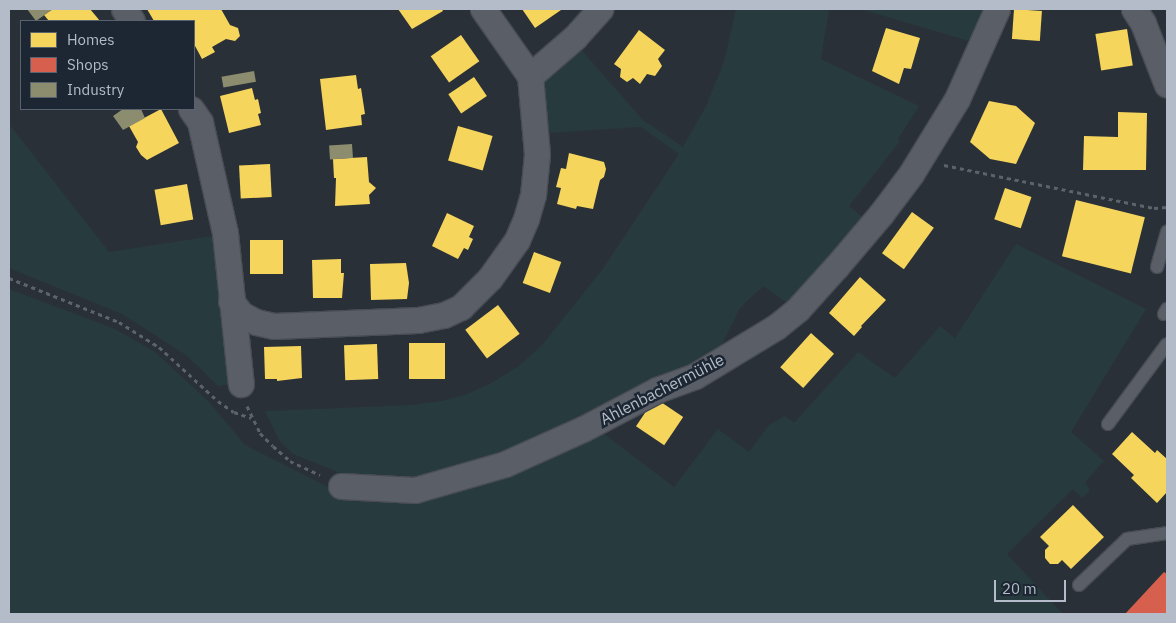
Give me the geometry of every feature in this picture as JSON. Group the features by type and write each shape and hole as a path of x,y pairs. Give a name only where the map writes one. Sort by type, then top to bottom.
{"street":[{"path":"124,9 131,20"},
{"path":"231,301 242,314 256,322 274,326 418,320 444,315 461,306 477,294 502,264 526,218 533,194 537,154 530,76 483,9"},
{"path":"530,76 575,37 600,9"},
{"name":"Ahlenbachermühle","path":"341,486 415,490 506,464 583,429 657,390 695,376 776,327 798,309 881,214 957,99 997,9"},
{"path":"1134,9 1143,23 1167,85"},
{"path":"192,110 200,122 225,233 241,384"}],"lane":[{"path":"1157,267 1167,232"},
{"path":"1108,424 1167,344"},
{"path":"1079,585 1127,539 1167,533"}],"path":[{"path":"918,160 1154,208 1167,207"},
{"path":"9,278 118,322 159,347 218,401 234,412 251,418"},
{"path":"241,384 251,418 260,433 290,460 341,486"}],"green space":[{"path":"736,9 829,9 821,59 919,106 898,139 900,141 849,206 866,220 790,305 763,286 740,308 717,354 533,439 496,453 469,467 414,482 353,478 293,454 279,440 265,411 412,405 441,401 465,395 491,383 519,366 542,345 602,270 679,154 641,127 547,133 541,78 577,45 643,120 683,147 706,106 724,62"},
{"path":"860,9 992,9 976,43"},
{"path":"9,124 109,252 213,236 231,384 218,386 186,355 122,314 9,268"},
{"path":"1016,244 1146,309 1071,432 1104,461 1085,482 1090,490 1082,498 1073,489 1007,554 1063,614 9,614 9,289 115,329 155,352 209,402 245,445 340,493 414,498 596,428 674,487 718,429 749,452 769,425 785,416 794,423 858,352 895,378 940,326 955,338"}],"building: Homes":[{"path":"53,9 90,9 99,20 48,20 44,15"},
{"path":"147,9 221,9 230,25 238,28 240,36 235,41 226,39 212,47 215,52 202,59 195,46 195,20 153,20"},
{"path":"398,9 442,9 443,11 412,29"},
{"path":"522,9 560,9 561,10 535,28"},
{"path":"1014,9 1042,11 1040,41 1012,39"},
{"path":"886,28 920,38 911,69 904,68 899,84 872,71"},
{"path":"1127,29 1133,66 1101,71 1095,34"},
{"path":"639,30 665,50 658,59 662,66 655,76 647,74 640,84 633,78 627,82 620,77 621,69 614,64"},
{"path":"461,35 479,61 449,82 431,56"},
{"path":"356,75 358,89 361,88 365,114 361,115 362,125 326,130 320,79"},
{"path":"474,77 487,96 461,113 448,94"},
{"path":"252,88 255,100 258,99 261,113 258,114 261,125 229,133 220,96"},
{"path":"989,101 1016,106 1035,123 1016,164 990,159 970,142"},
{"path":"162,110 179,143 147,160 136,147 138,142 129,126"},
{"path":"1118,112 1147,113 1146,170 1083,170 1084,136 1118,137"},
{"path":"458,126 493,136 483,171 448,161"},
{"path":"569,153 604,162 606,169 604,177 600,180 593,209 577,206 576,209 557,204 561,188 556,187 561,168 566,169"},
{"path":"367,157 369,182 376,188 369,195 370,204 335,206 336,178 334,178 333,159"},
{"path":"270,164 272,197 241,199 239,166"},
{"path":"187,184 193,219 161,225 155,190"},
{"path":"1005,188 1031,197 1021,228 994,219"},
{"path":"1076,200 1145,217 1131,273 1062,256"},
{"path":"912,212 934,228 904,269 882,253"},
{"path":"447,213 474,226 469,237 473,239 468,250 464,248 458,259 432,246"},
{"path":"250,240 283,240 283,274 250,274"},
{"path":"534,252 561,262 550,293 523,283"},
{"path":"341,259 341,273 344,273 342,298 313,298 312,260"},
{"path":"406,263 409,283 407,299 371,300 370,264"},
{"path":"860,277 886,300 854,336 829,313"},
{"path":"498,305 520,334 487,358 465,330"},
{"path":"811,333 834,354 803,388 780,367"},
{"path":"409,343 445,343 445,379 409,379"},
{"path":"377,344 378,379 345,380 344,345"},
{"path":"301,346 302,378 277,381 277,379 265,379 264,347"},
{"path":"655,398 683,417 664,445 636,426"},
{"path":"1132,432 1155,453 1157,450 1167,459 1167,492 1157,503 1131,478 1134,475 1112,454"},
{"path":"1073,505 1104,537 1071,569 1062,560 1058,564 1050,564 1045,558 1045,550 1049,546 1040,537"}],"building: Shops":[{"path":"1164,572 1167,574 1167,614 1125,614"}],"building: Industry":[{"path":"27,9 53,9 37,20 35,20"},
{"path":"254,71 256,82 223,88 222,77"},
{"path":"122,110 141,110 145,118 123,130 113,116"},
{"path":"352,144 353,158 330,160 329,146"}]}
